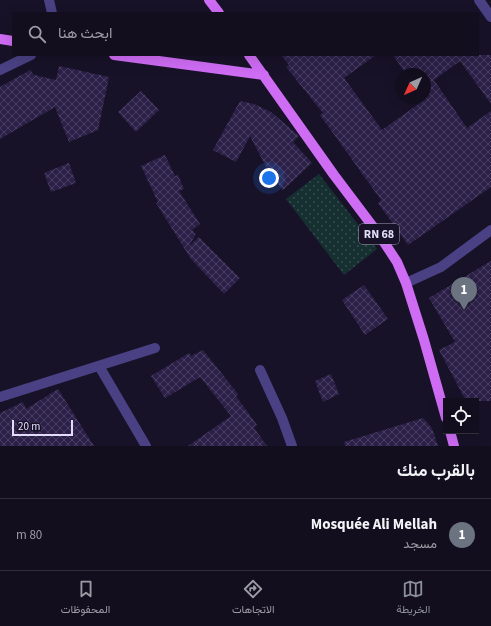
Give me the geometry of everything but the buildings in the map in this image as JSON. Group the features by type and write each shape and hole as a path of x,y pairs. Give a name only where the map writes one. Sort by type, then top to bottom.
{"main road":[{"path":"212,1 218,12"},
{"path":"0,39 12,41"},
{"path":"122,56 264,75"},
{"path":"250,56 264,75"},
{"name":"RN 68","path":"264,75 334,175 380,236 397,262 406,283 443,408"},
{"path":"451,434 454,446"}],"street":[{"path":"49,0 52,12"},
{"path":"479,0 491,17"},
{"path":"0,70 29,56"},
{"path":"406,283 441,267 491,230"},
{"path":"0,397 155,348"},
{"path":"99,366 146,446"},
{"path":"260,370 282,418 292,446"}],"green space":[{"path":"319,174 377,249 344,275 286,199"}],"place":[{"name":"Mosquée Ali Mellah","path":"464,310"}]}
